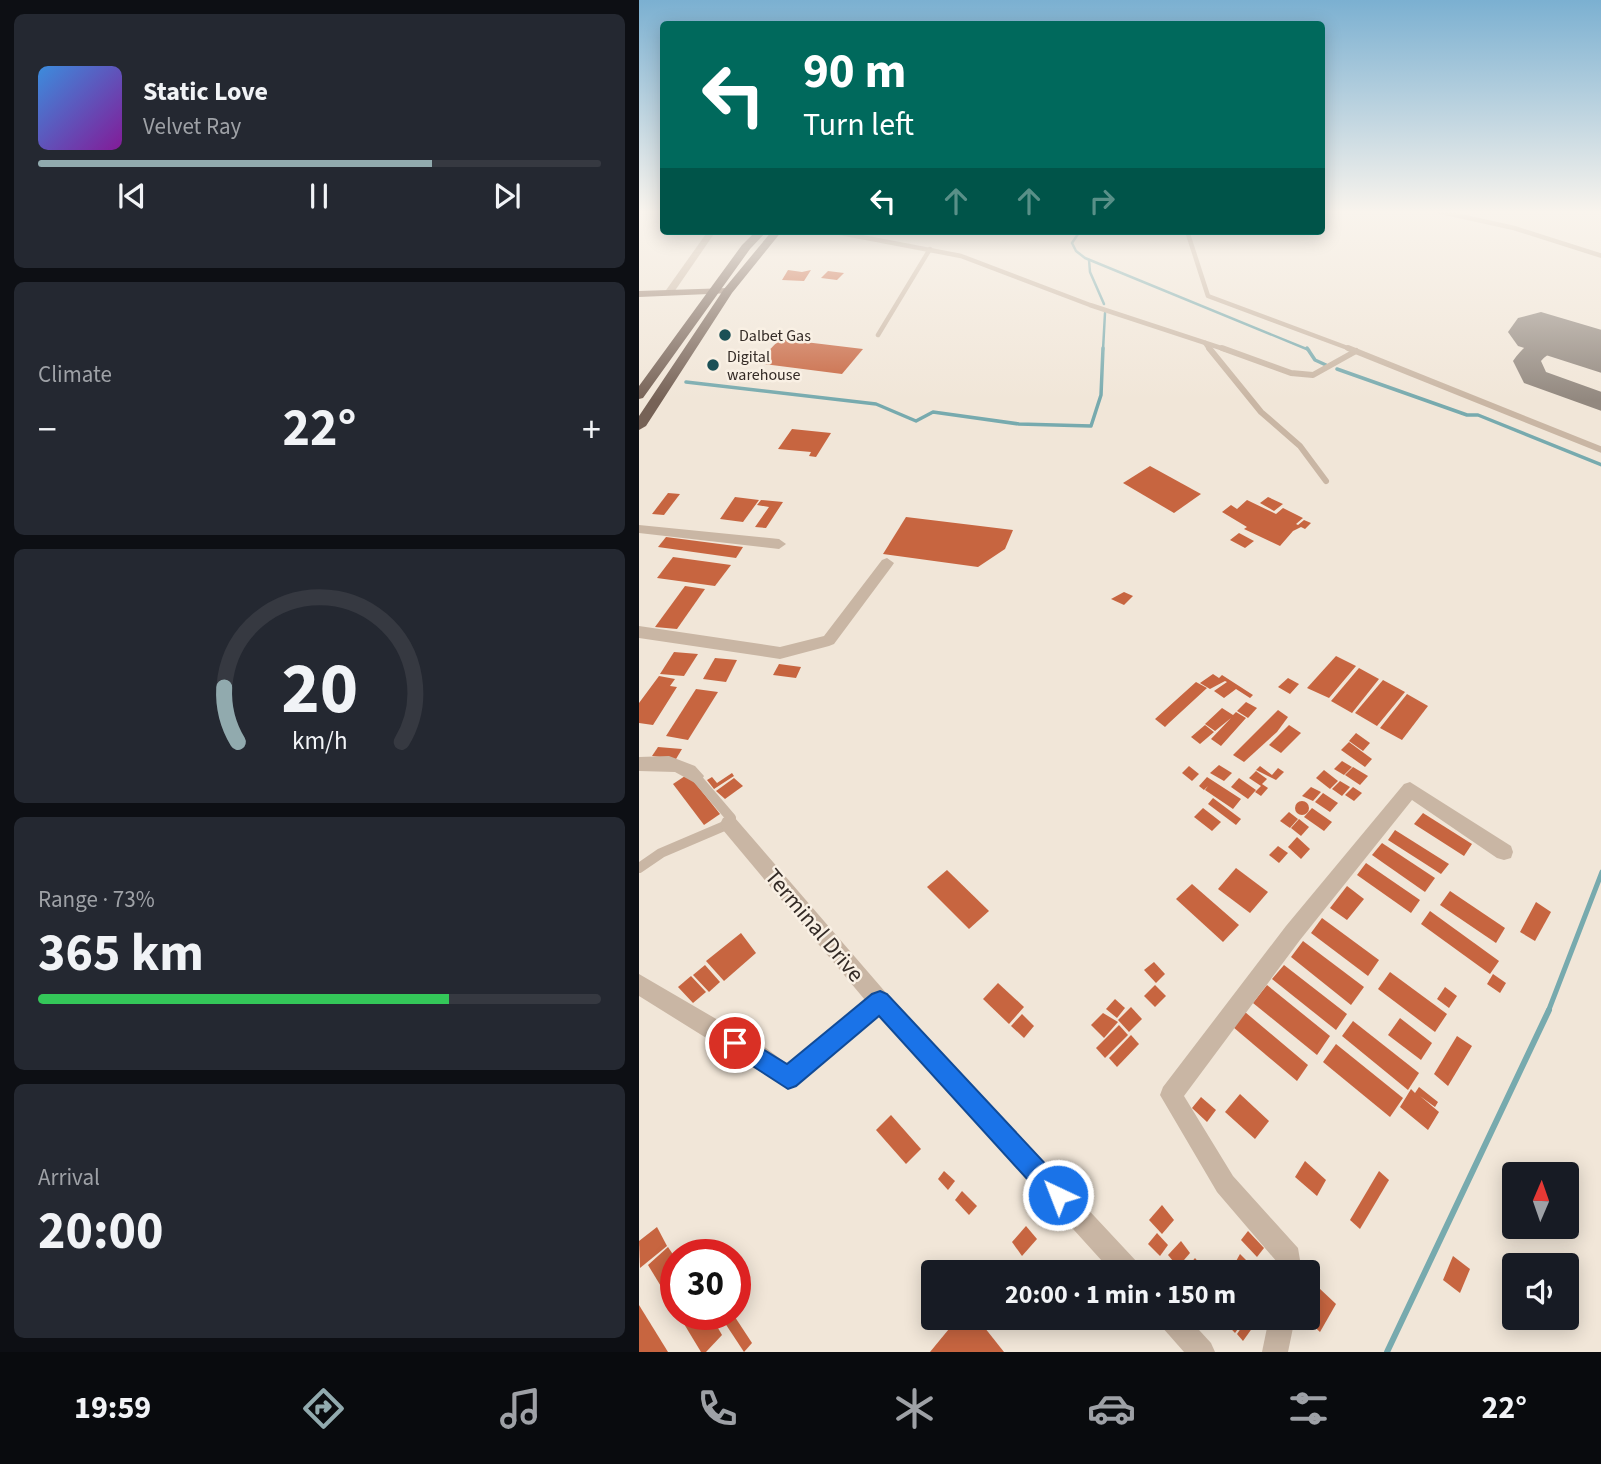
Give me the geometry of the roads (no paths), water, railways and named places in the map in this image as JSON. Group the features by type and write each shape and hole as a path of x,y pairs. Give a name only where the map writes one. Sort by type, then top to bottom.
{"main road":[{"path":"639,395 726,274"},
{"path":"639,426 742,274"},
{"path":"639,294 728,291"}],"street":[{"path":"669,293 682,274"},
{"path":"639,529 779,544"},
{"path":"639,632 780,653 829,640 887,563"},
{"path":"639,764 670,763 687,768 695,776"},
{"path":"1289,1260 1225,1184 1171,1095 1293,933 1410,789 1504,852"},
{"name":"Terminal Drive","path":"729,824 880,1001 1118,1260"},
{"path":"639,984 758,1056 788,1078 880,1001"},
{"path":"1181,1330 1202,1352"},
{"path":"1275,1352 1280,1330"}],"lane":[{"path":"878,335 915,274"},
{"path":"1009,274 1090,305 1203,341 1274,369 1305,376 1324,370 1356,351"},
{"path":"1201,274 1208,296 1356,351 1601,450"},
{"path":"1203,341 1261,412 1300,446 1326,481"},
{"path":"639,868 661,853 729,824 731,818 695,776"}],"waterway":[{"path":"1091,274 1104,304"},
{"path":"1124,274 1308,350"},
{"path":"1103,350 1105,313"},
{"path":"686,382 876,404 916,421 933,412 1019,424 1091,426 1101,395 1103,348"},
{"path":"1308,350 1315,360 1326,365"},
{"path":"1337,369 1467,415 1478,415 1602,465"},
{"path":"1548,1012 1602,872"},
{"path":"1387,1352 1549,1010"}],"place":[{"name":"Dalbet Gas","path":"725,335"},
{"name":"Digital warehouse","path":"713,365"}]}
